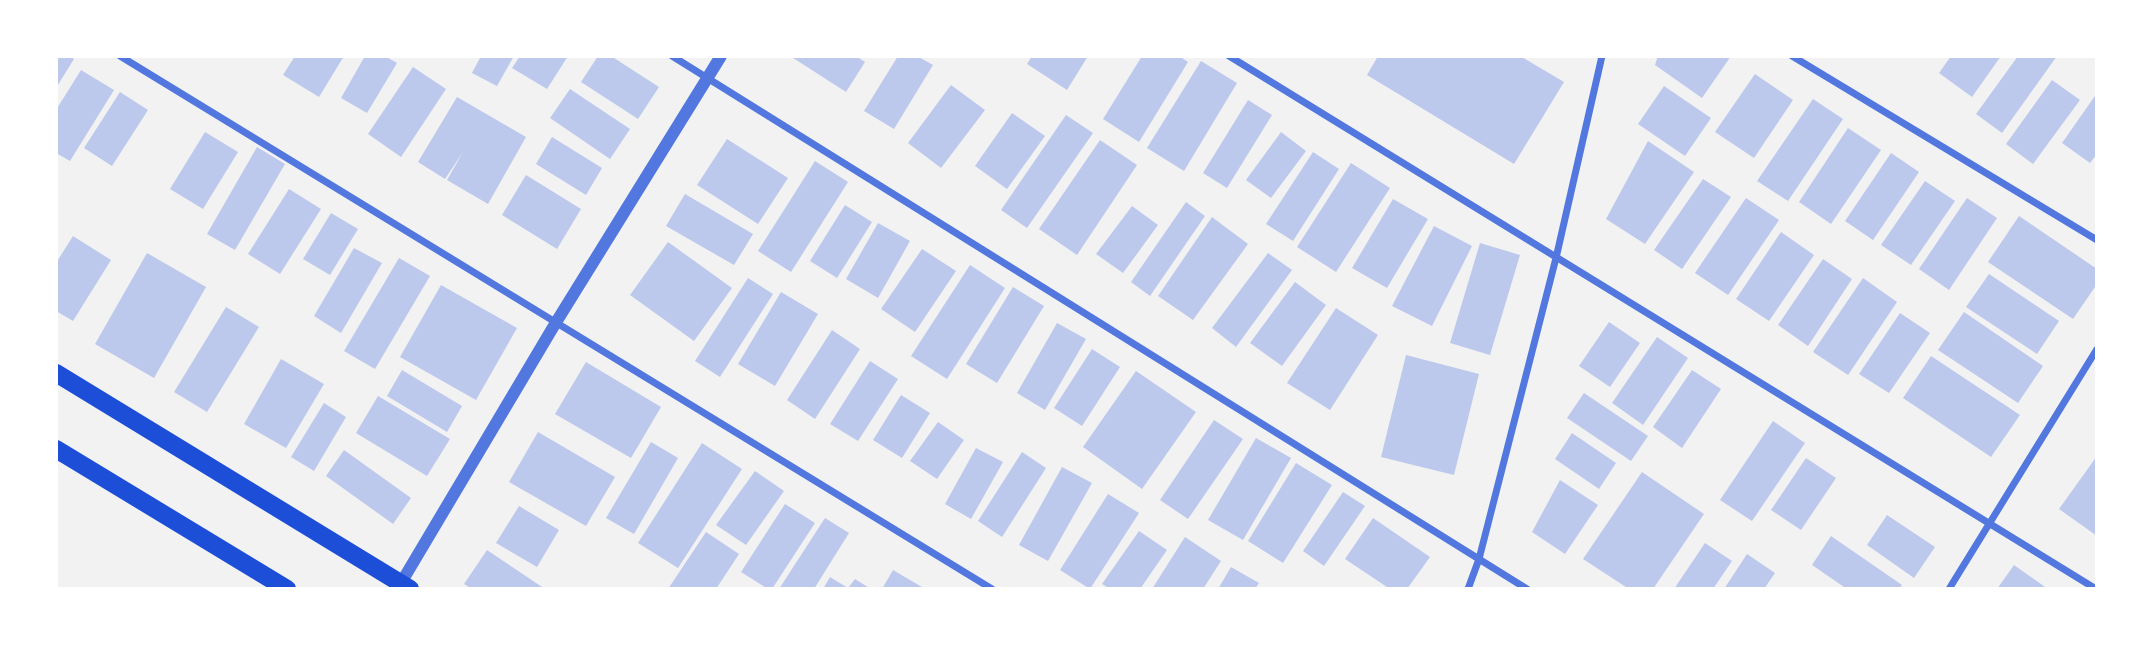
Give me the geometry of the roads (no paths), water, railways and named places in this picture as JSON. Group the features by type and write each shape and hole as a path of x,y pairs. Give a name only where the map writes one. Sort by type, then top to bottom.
{"main road":[{"path":"56,373 406,586"},
{"path":"56,449 287,589"}],"street":[{"path":"120,56 992,589"},
{"path":"671,56 1527,589"},
{"path":"406,586 555,324 721,56"},
{"path":"1229,56 2096,589"},
{"path":"1468,589 1479,559 1556,258 1602,56"},
{"path":"1792,56 2097,240"},
{"path":"1949,589 2097,349"}]}
